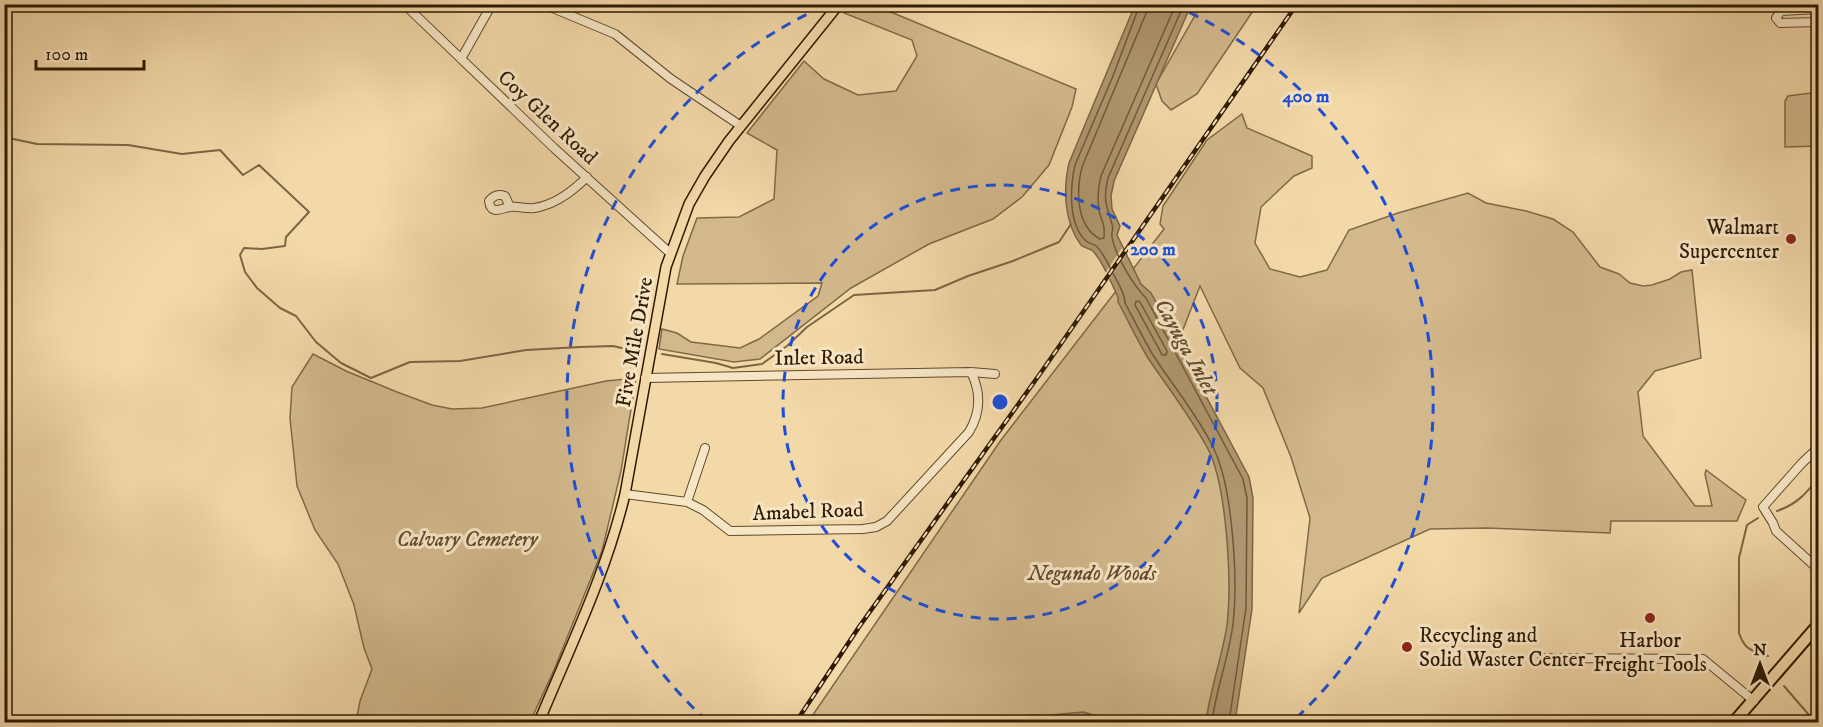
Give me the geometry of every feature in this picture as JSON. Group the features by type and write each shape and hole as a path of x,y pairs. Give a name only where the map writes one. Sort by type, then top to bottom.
{"highway":[{"path":"1734,723 1818,625"}],"main road":[{"name":"Five Mile Drive","path":"539,723 612,544 625,494 670,253 689,204 705,176 741,126 839,4"}],"street":[{"name":"Coy Glen Road","path":"404,4 670,253"},
{"path":"461,59 492,4"},
{"path":"543,4 615,34 671,79 741,126"},
{"path":"1818,9 1780,11 1776,18 1780,23 1818,22"},
{"path":"510,207 527,208 548,205 576,188 587,177"},
{"name":"Inlet Road","path":"645,378 970,372 995,374"},
{"name":"Amabel Road","path":"625,494 687,502 703,510 730,531 841,530 876,527 887,520 969,432 978,410 976,383 970,372"},
{"path":"687,502 705,447"},
{"path":"1818,448 1795,470 1763,507 1776,531 1818,569"},
{"path":"1542,658 1703,659 1754,701"}],"green space":[{"path":"850,4 874,5 1076,89 1072,107 1049,165 1022,197 993,219 929,244 851,288 760,359 734,362 659,349 662,329 677,333 691,342 740,348 759,339 818,296 822,283 677,284 683,256 697,218 739,217 774,199 777,150 747,133 804,61 824,79 858,95 896,91 917,56 912,40 844,13"},
{"path":"1201,5 1257,5 1197,94 1171,110 1162,101 1156,84"},
{"path":"1818,92 1818,146 1785,147 1785,101 1788,96"},
{"name":"Negundo Woods","path":"1242,114 1247,128 1312,156 1312,168 1294,176 1261,207 1255,243 1270,269 1300,277 1327,270 1349,230 1468,193 1486,203 1553,219 1573,232 1600,267 1619,274 1630,283 1643,286 1652,285 1670,279 1681,272 1692,270 1701,358 1655,371 1638,392 1643,436 1695,506 1712,506 1706,470 1746,500 1737,521 1611,521 1610,533 1487,528 1430,529 1322,578 1299,613 1310,518 1291,457 1263,388 1240,368 1200,286 1170,363 1214,435 1239,520 1220,722 808,722 1001,440 1164,229 1160,224 1163,206 1207,140"},
{"name":"Calvary Cemetery","path":"313,354 346,371 397,392 432,405 452,409 482,408 606,381 636,378 621,471 602,551 554,670 530,722 356,722 360,701 372,669 364,648 354,605 338,564 315,530 297,486 290,418 292,387"}],"water":[{"path":"1135,5 1191,5 1114,181 1111,196 1112,209 1120,226 1117,235 1141,284 1151,293 1249,477 1253,498 1252,609 1235,722 1206,722 1225,637 1229,585 1224,510 1214,466 1208,449 1194,426 1144,351 1118,302 1118,297 1101,261 1093,251 1081,245 1075,236 1066,206 1069,163"},
{"path":"1083,712 1118,722 1020,722 1026,716 1031,715"}],"pier":[{"path":"1122,248 1126,255 1108,281 1104,275"}],"waterway":[{"path":"4,137 37,144 128,145 182,154 220,150 243,175 259,165 309,212 286,237 285,246 262,249 244,248 240,255 245,272 257,288 280,308 296,316 316,342 341,363 371,378 410,362 460,361 526,350 613,346 639,352"},
{"path":"662,354 733,368 762,364 787,346 807,327 854,295 935,290 1059,242 1071,224"},
{"path":"1777,511 1801,498 1818,478"},
{"path":"1758,518 1747,525 1739,558 1739,633 1747,647 1768,656"},
{"path":"1784,686 1815,722"}],"railway":[{"path":"796,722 859,627 1042,371 1297,4"}],"place":[{"name":"Walmart Supercenter","path":"1791,239"},
{"name":"Harbor Freight Tools","path":"1650,618"},
{"name":"Recycling and Solid Waster Center","path":"1407,647"}],"water label":[{"name":"Cayuga Inlet","path":"1187,346"}]}
